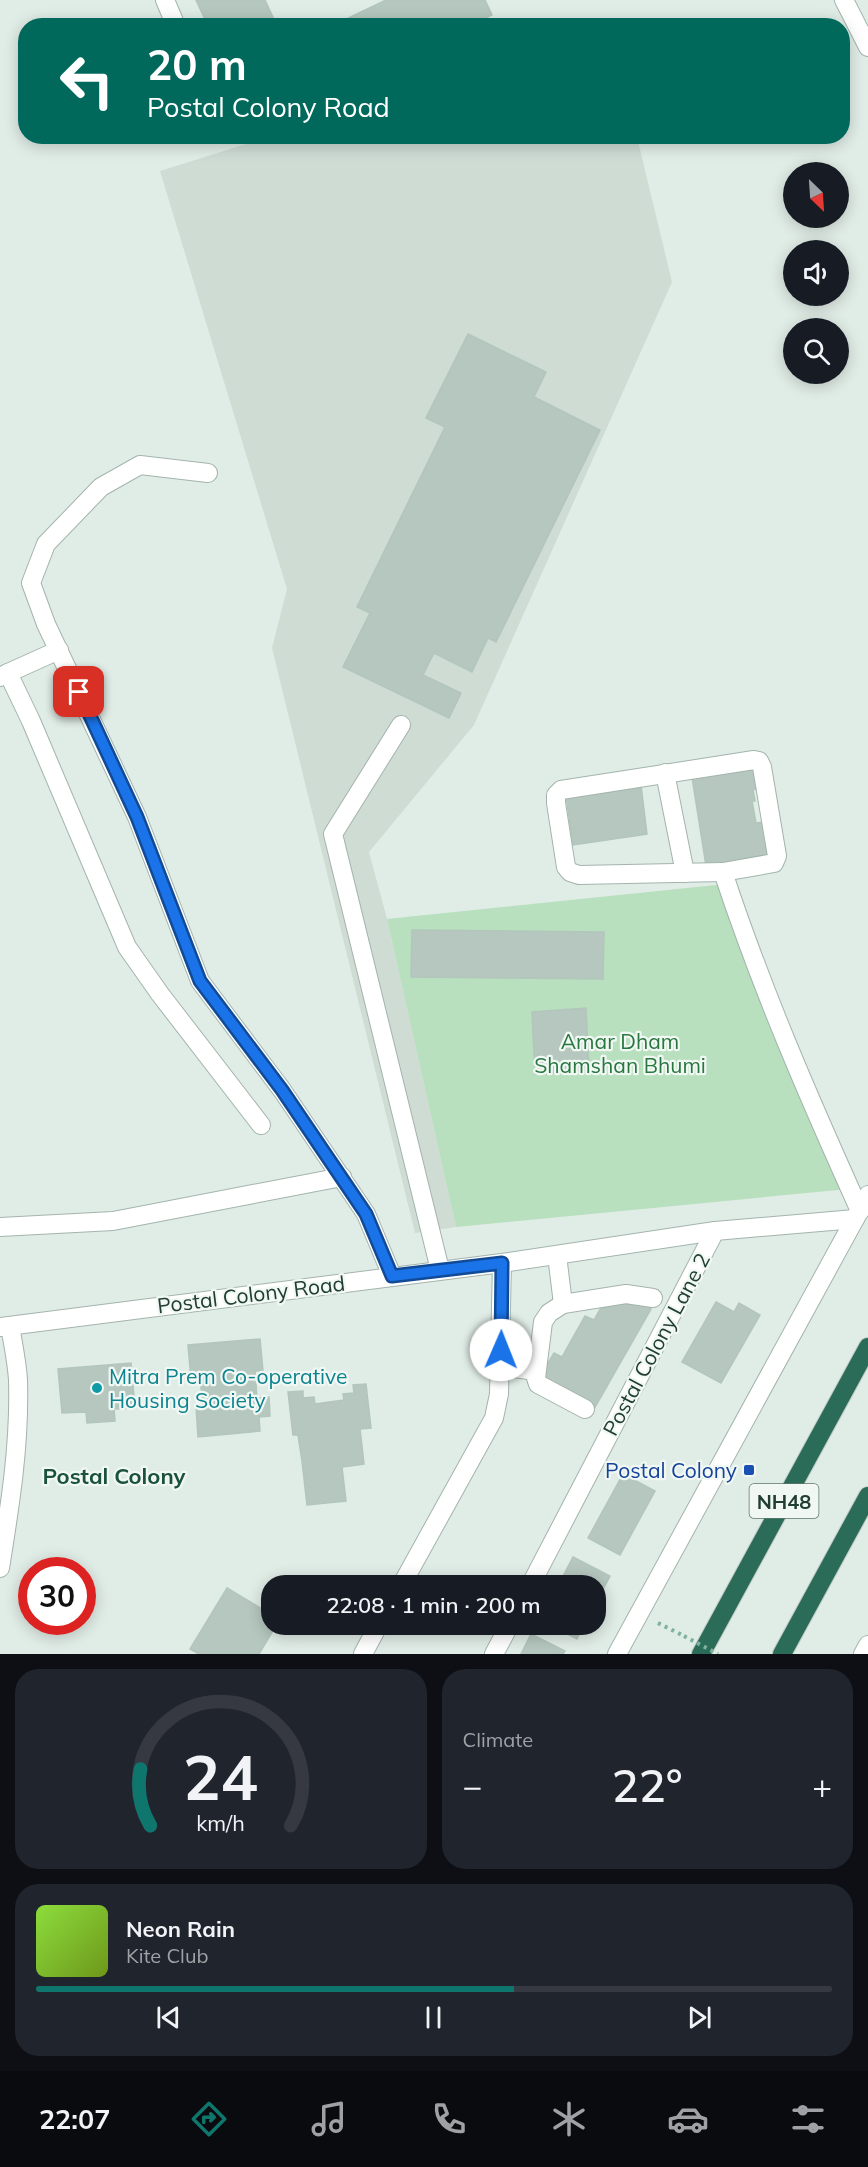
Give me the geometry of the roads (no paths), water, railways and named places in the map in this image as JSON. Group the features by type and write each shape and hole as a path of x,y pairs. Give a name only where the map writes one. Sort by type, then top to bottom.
{"highway":[{"name":"NH48","path":"701,1654 868,1347"},
{"path":"782,1654 868,1496"}],"street":[{"path":"165,0 173,18"},
{"path":"844,0 868,47"},
{"path":"208,473 140,465 101,487 46,544 31,583 46,624 137,817 200,981 282,1090 366,1214 392,1276"},
{"path":"59,650 4,675 31,721 128,947 160,994 261,1125"},
{"path":"401,725 333,834 440,1270"},
{"path":"754,760 761,764 776,860 769,865 723,872 579,875 570,872 566,867 556,795 561,790 665,773 754,760"},
{"path":"665,773 685,873"},
{"path":"617,1654 861,1208 776,1020 723,872"},
{"path":"0,1227 113,1221 342,1178"},
{"name":"Postal Colony Road","path":"5,1326 502,1263 861,1208"},
{"name":"Postal Colony Lane 2","path":"536,1575 715,1231"},
{"path":"557,1255 563,1304"},
{"path":"407,1575 494,1418 499,1394 502,1263"},
{"path":"585,1409 538,1384 536,1371 543,1322 549,1313 563,1304 626,1294 653,1298"},
{"path":"0,1568 7,1482 18,1425 18,1378 5,1326"},
{"path":"500,1366 536,1371"},
{"path":"363,1654 373,1635"},
{"path":"494,1654 504,1635"},
{"path":"863,1654 868,1645"}],"place":[{"name":"Mitra Prem Co-operative Housing Society","path":"97,1388"},
{"name":"Postal Colony","path":"749,1470"}],"district":[{"name":"Postal Colony","path":"114,1476"}],"park label":[{"name":"Amar Dham Shamshan Bhumi","path":"620,1053"}]}
